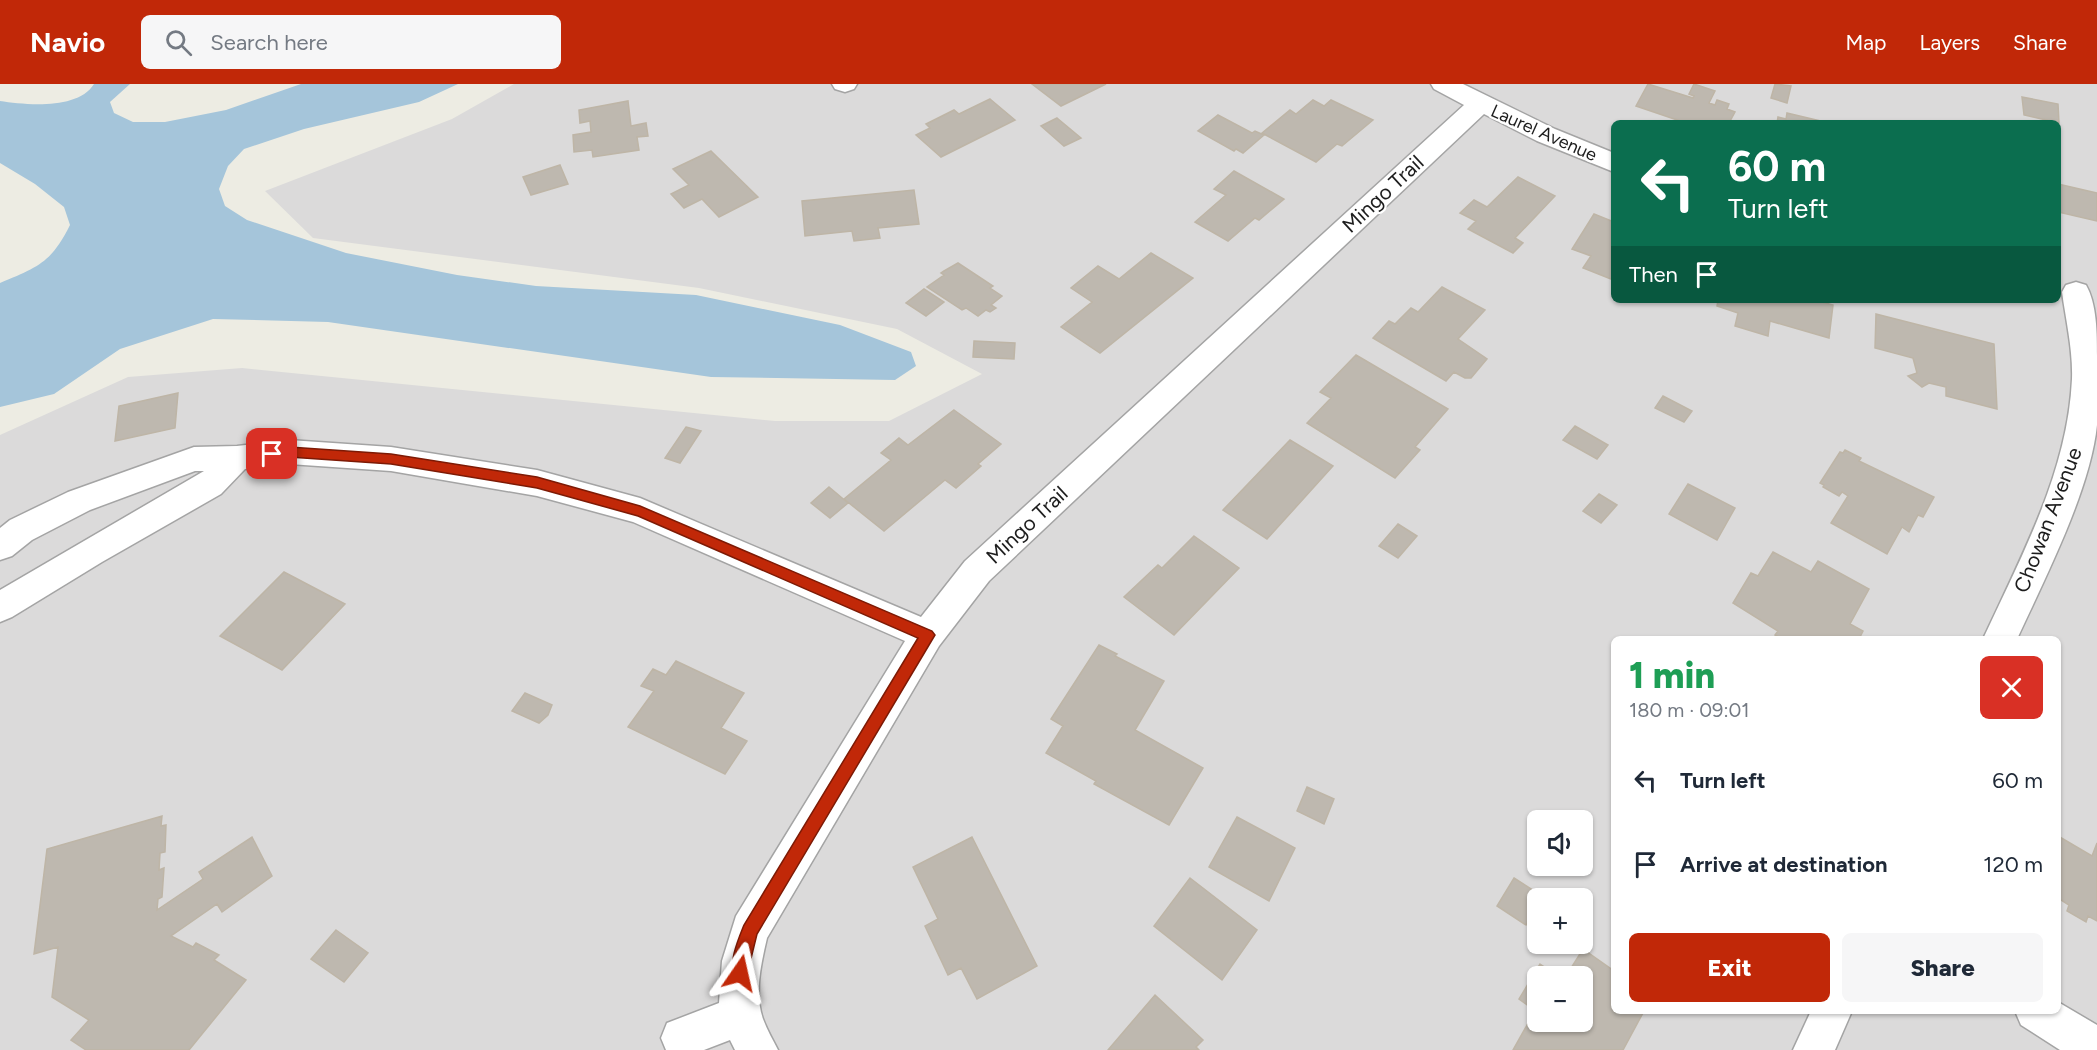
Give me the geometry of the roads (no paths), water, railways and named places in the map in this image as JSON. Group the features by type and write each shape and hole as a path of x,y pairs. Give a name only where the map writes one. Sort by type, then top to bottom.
{"street":[{"name":"Laurel Avenue","path":"1443,84 1480,104 1611,162"},
{"name":"Mingo Trail","path":"749,1033 739,986 741,960 750,930 927,635 977,571 1480,104"},
{"name":"Chowan Avenue","path":"2001,636 2040,552 2063,490 2079,436 2088,378 2077,292"},
{"path":"0,546 21,530 79,501 194,459 237,458 289,452 391,459 537,483 640,511 927,635"},
{"path":"0,606 90,552 210,485 237,458"},
{"path":"1814,1050 1831,1014"},
{"path":"2040,1014 2097,1049"},
{"path":"682,1038 749,1033"}],"water":[{"path":"94,84 130,84 110,102 114,113 133,122 165,122 226,110 301,84 458,84 419,102 304,129 244,149 228,166 219,189 225,206 247,220 346,253 457,275 536,286 696,295 840,325 911,352 916,366 895,380 711,377 328,322 213,319 120,349 54,394 0,407 0,283 34,268 50,256 70,225 64,207 35,184 0,163 0,101 23,104 64,102 86,92"}]}
